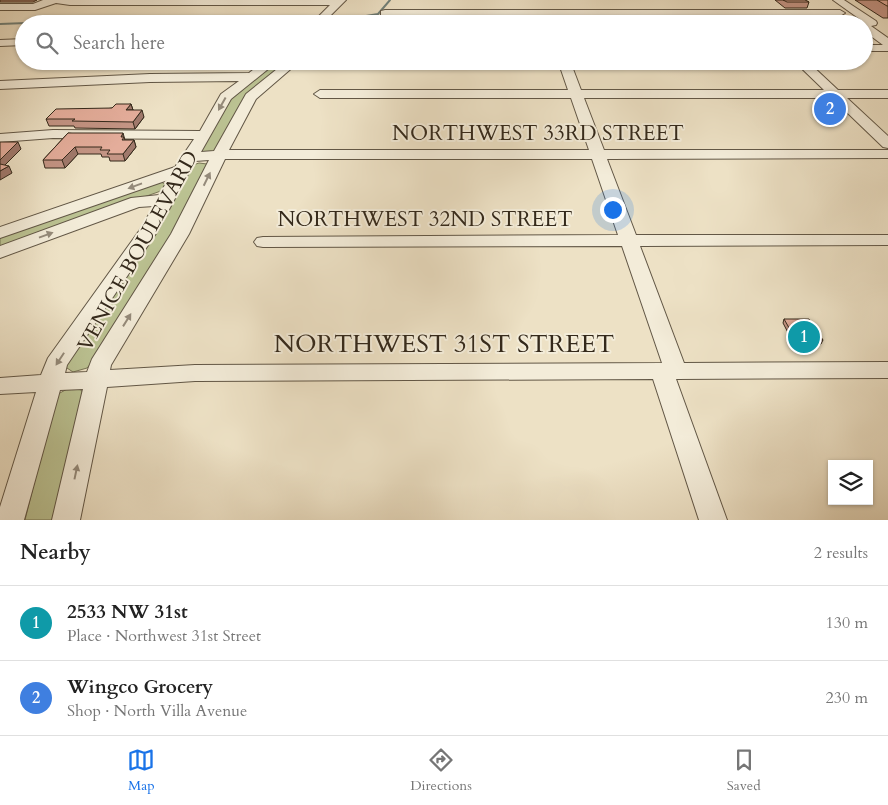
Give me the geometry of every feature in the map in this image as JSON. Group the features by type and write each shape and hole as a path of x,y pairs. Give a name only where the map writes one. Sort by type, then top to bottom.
{"street":[{"path":"0,5 9,0"},
{"path":"0,5 35,7 56,0 70,2 341,1"},
{"path":"733,0 747,13"},
{"path":"838,0 861,15"},
{"path":"326,15 341,1"},
{"path":"828,4 844,15"},
{"path":"385,14 840,13"},
{"path":"873,32 888,43"},
{"path":"0,43 15,42"},
{"path":"873,48 888,48"},
{"name":"VENICE BOULEVARD","path":"10,520 56,364 148,232 185,163 226,97 260,70"},
{"name":"VENICE BOULEVARD","path":"66,520 100,365 180,234 251,97 283,70"},
{"path":"567,70 628,241 713,520"},
{"path":"810,70 888,144"},
{"path":"0,85 150,78 250,77"},
{"path":"320,94 888,94"},
{"path":"0,138 53,134 204,135"},
{"name":"NORTHWEST 33RD STREET","path":"0,234 185,163 220,155 888,154"},
{"path":"0,252 137,202 165,200"},
{"name":"NORTHWEST 32ND STREET","path":"263,242 888,240"},
{"name":"NORTHWEST 31ST STREET","path":"0,386 231,372 888,370"}],"green space":[{"path":"265,70 279,70 249,95 218,150 213,153 202,152 201,150 226,103"},
{"path":"199,163 207,164 172,240 94,360 87,368 73,372 64,366 190,166"},
{"path":"153,182 161,182 167,185 165,189 158,192 0,248 0,236"},
{"path":"71,387 80,389 84,394 59,520 25,520 55,399 58,394"}],"building":[{"path":"783,0 805,0 809,2 787,2"},
{"path":"877,0 888,0 888,6 887,6"},
{"path":"116,104 131,104 126,110 142,110 133,122 46,119 56,109 112,108"},
{"path":"68,133 123,133 121,137 124,137 122,140 134,140 123,154 107,154 110,150 100,150 102,147 75,147 62,160 43,160"},
{"path":"0,142 18,142 0,160"},
{"path":"0,164 9,166 0,171"},
{"path":"784,319 809,319 823,340 796,340"}],"waterway":[{"path":"372,15 378,14 390,0"},
{"path":"0,24 15,23"}],"place":[{"name":"Wingco Grocery","path":"830,109"},
{"name":"2533 NW 31st","path":"804,337"}]}
